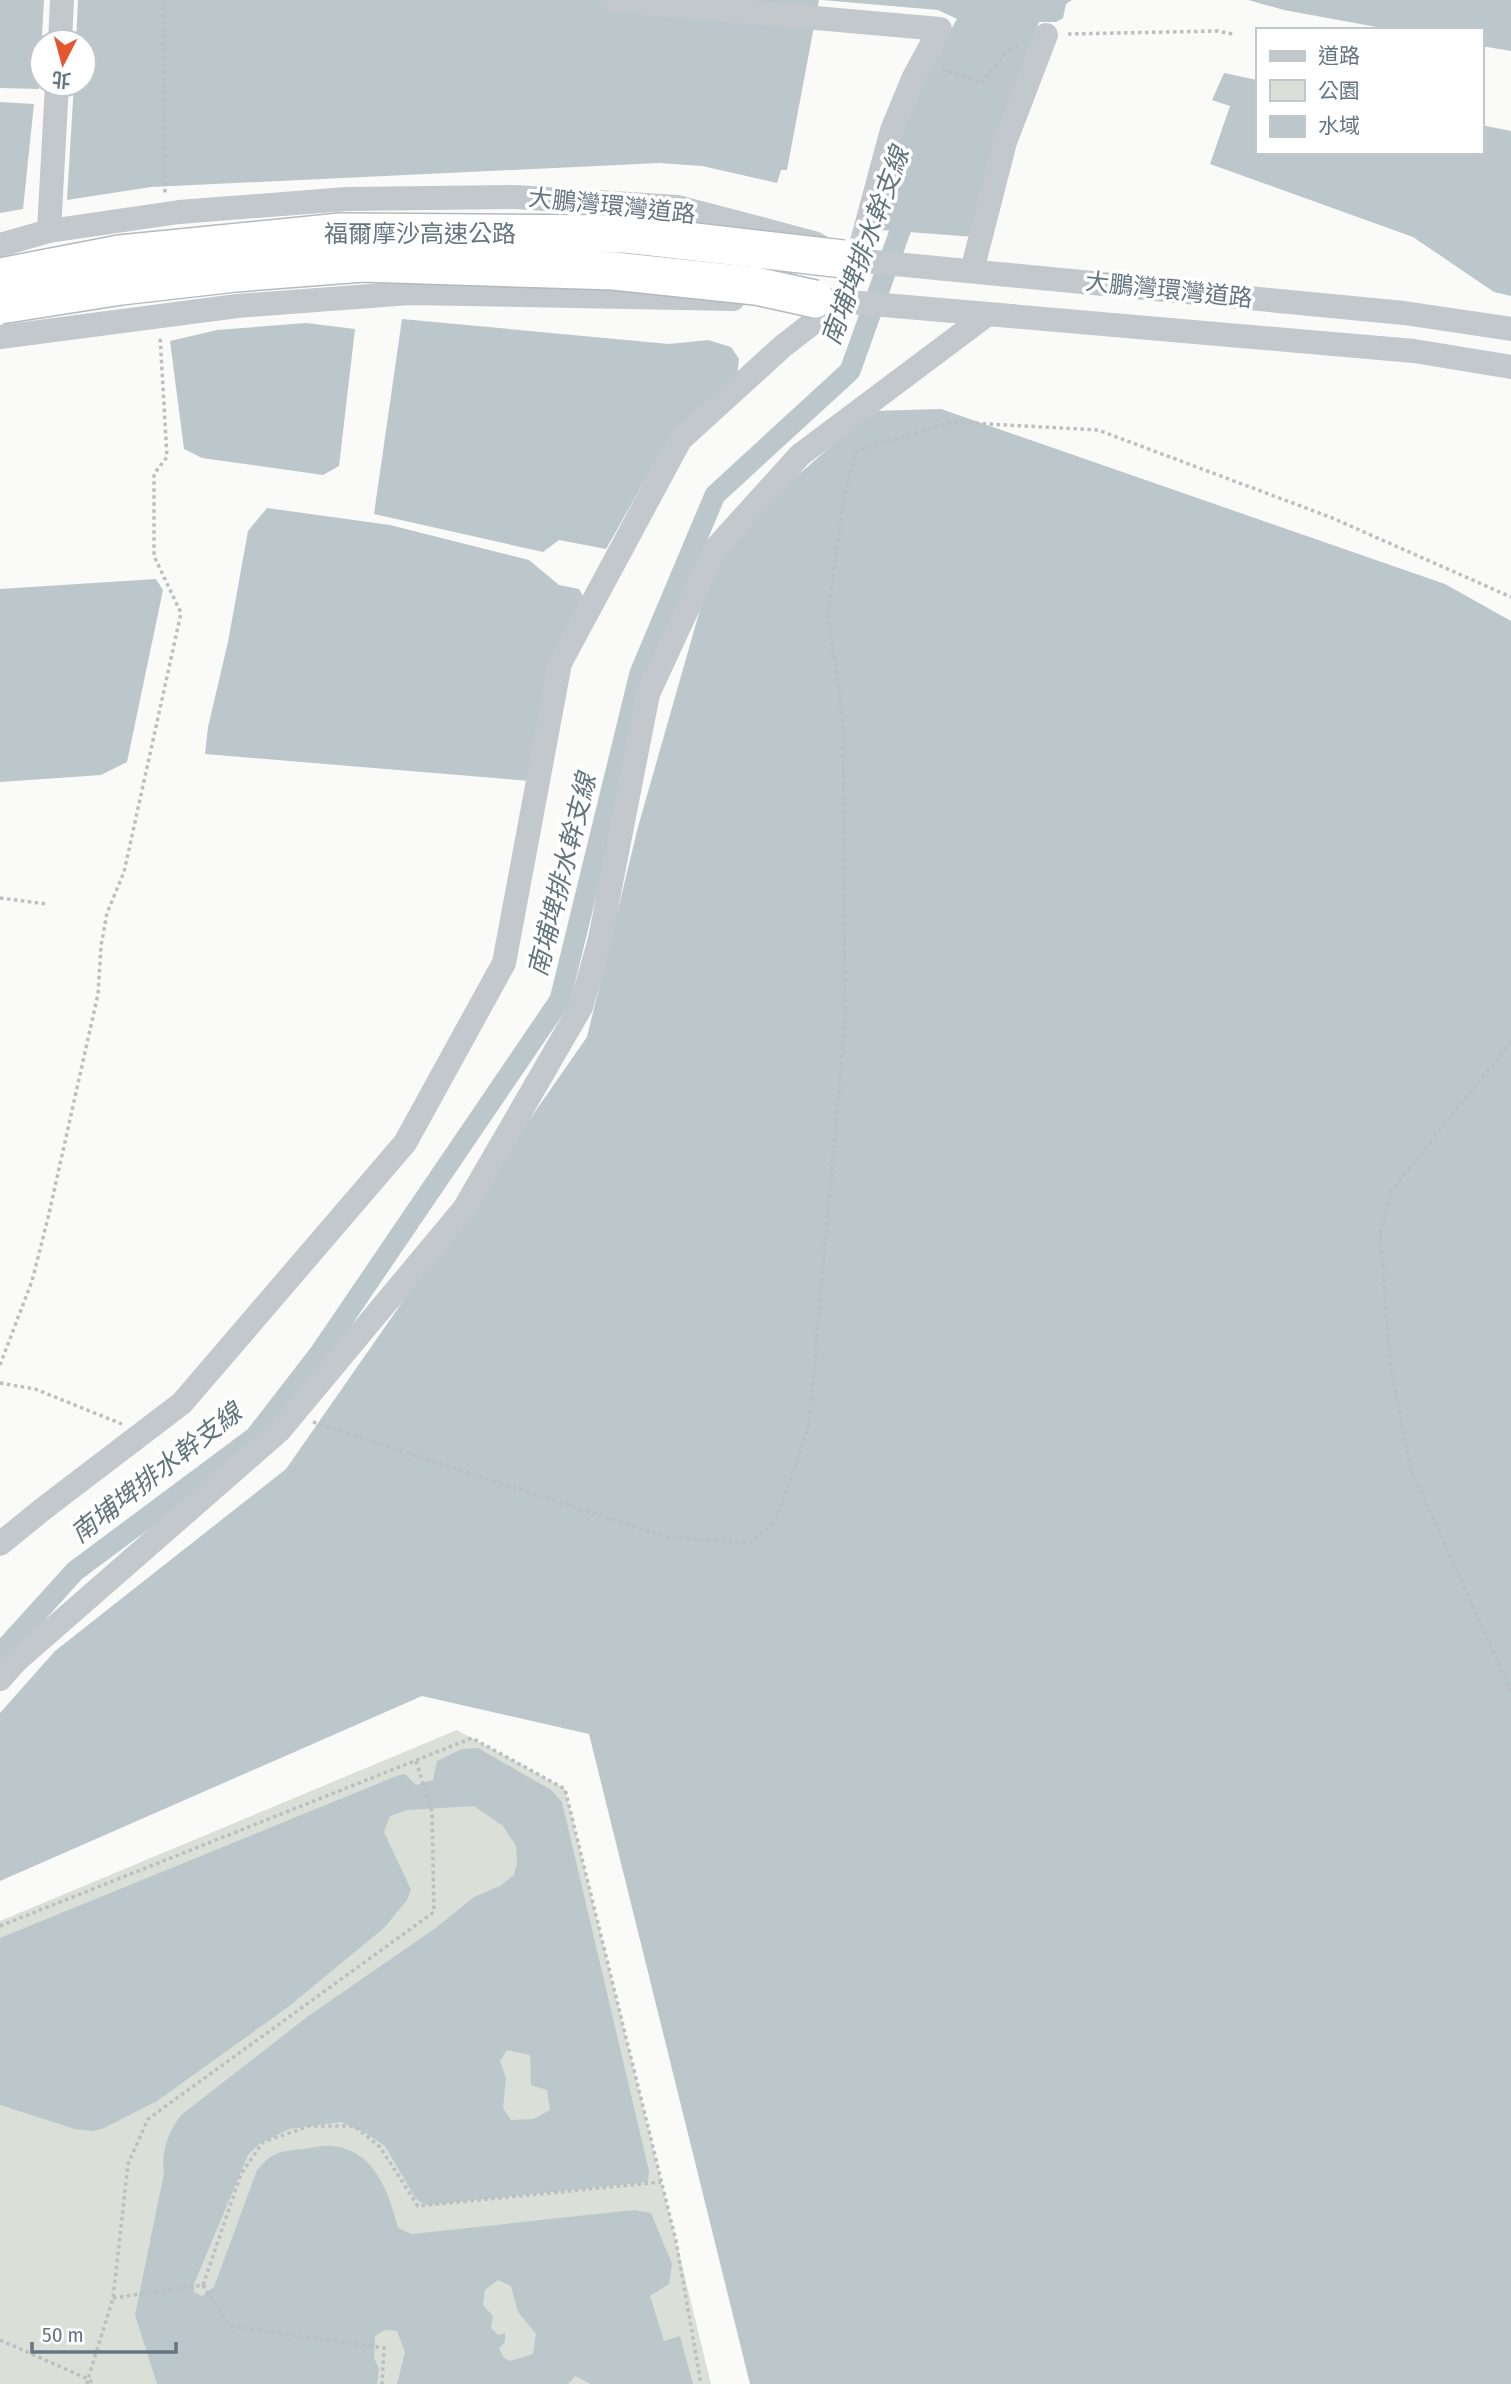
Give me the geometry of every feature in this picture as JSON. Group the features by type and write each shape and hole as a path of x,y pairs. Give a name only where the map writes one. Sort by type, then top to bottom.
{"highway":[{"name":"福爾摩沙高速公路","path":"0,277 120,254 341,232 626,234 854,258"},
{"name":"福爾摩沙高速公路","path":"0,305 235,272 363,264 614,271 756,286 832,301"}],"street":[{"path":"61,28 62,0"},
{"path":"611,0 940,29 913,79 892,130 854,258"},
{"path":"975,259 1005,142 1046,35"},
{"path":"49,231 56,98"},
{"name":"大鵬灣環灣道路","path":"0,245 49,231 152,216 347,199 515,197 678,207 814,243 854,258 934,261 1405,313 1511,329"},
{"path":"152,216 158,316"},
{"path":"934,261 975,259 1406,300 1511,318"},
{"name":"大鵬灣環灣道路","path":"0,337 237,306 410,293 832,301 1414,351 1511,366"},
{"path":"0,1544 182,1404 405,1143 504,963 560,663 680,440 832,301"},
{"path":"0,1679 16,1661 279,1431 464,1209 581,1007 600,939 648,694 715,549 800,455 988,314"}],"path":[{"path":"152,216 164,195 163,0"},
{"path":"923,63 981,83 1007,51 1046,35 1217,31 1233,34"},
{"path":"0,1365 32,1281 48,1218 98,994 101,946 107,913 124,872 181,613 154,556 154,474 167,457 158,316"},
{"path":"279,1431 310,1421 666,1537 750,1543 776,1520 809,1425 845,1021 843,721 828,614 844,495 856,451 952,422 1098,430 1330,517 1511,597"},
{"path":"0,898 47,904"},
{"path":"1511,1042 1391,1191 1380,1234 1391,1372 1411,1469 1511,1691"},
{"path":"0,1383 35,1389 143,1433"},
{"path":"0,1926 472,1738 565,1789 676,2241 701,2384"},
{"path":"88,2381 113,2298 128,2164 148,2119 434,1912 432,1812 416,1761"},
{"path":"203,2285 241,2174 263,2142 310,2126 354,2126 380,2147 418,2206 661,2182"},
{"path":"113,2298 203,2285"},
{"path":"203,2285 230,2326 384,2348 382,2384"},
{"path":"0,2340 94,2384"}],"green space":[{"path":"457,1730 565,1789 711,2384 0,2384 0,1921"}],"water":[{"path":"0,0 44,0 42,28 28,28 28,89 0,88"},
{"path":"78,0 819,0 787,170 781,170 777,183 702,166 659,163 151,187 67,200 73,98 98,98 98,28 77,28"},
{"path":"822,0 1072,0 1066,4 1063,18 1056,22 1039,22 986,182 975,237 868,229 908,102 957,19 938,10"},
{"path":"1248,0 1511,0 1511,51 1483,46 1483,28 1382,28 1284,10"},
{"path":"1224,73 1256,80 1256,154 1483,154 1483,125 1511,131 1511,296 1494,292 1413,237 1210,164 1230,106 1212,100"},
{"path":"0,102 34,104 23,209 0,213"},
{"path":"402,319 669,344 708,340 731,347 739,359 737,377 666,443 606,549 559,540 543,552 374,514"},
{"path":"306,323 355,329 339,466 323,475 202,458 184,449 170,341 217,330"},
{"path":"941,409 1445,584 1511,621 1511,2384 750,2384 589,1734 422,1696 0,1881 0,1713 55,1651 286,1469 587,1037 638,827 719,543 872,411"},
{"path":"267,508 390,525 529,560 559,585 579,589 584,598 530,781 205,754 208,727 228,642 248,531"},
{"path":"156,579 163,590 127,762 101,775 0,782 0,589"},
{"path":"478,1748 551,1790 562,1802 649,2171 648,2182 427,2205 414,2196 385,2146 364,2132 341,2122 289,2129 259,2144 248,2155 194,2284 194,2292 202,2296 214,2287 257,2170 262,2164 283,2152 331,2146 346,2149 369,2164 390,2200 398,2228 412,2234 634,2210 651,2213 672,2264 669,2284 650,2296 664,2341 680,2336 693,2384 591,2384 575,2376 568,2384 397,2384 405,2352 397,2331 385,2330 375,2336 374,2358 379,2369 377,2384 157,2384 135,2315 164,2173 165,2150 176,2122 181,2115 307,2017 437,1927 474,1897 500,1886 514,1875 517,1864 516,1846 503,1826 474,1806 407,1810 390,1816 384,1832 411,1890 407,1900 384,1928 288,2007 157,2101 104,2128 92,2131 75,2129 0,2105 0,1938 399,1775 405,1774 416,1785 433,1780 437,1761 462,1749","holes":["507,2050 530,2055 531,2085 547,2090 550,2110 534,2119 511,2120 503,2108 506,2078 500,2061","498,2280 511,2286 518,2312 536,2334 533,2354 510,2361 503,2357 499,2348 505,2342 505,2333 498,2335 491,2328 493,2316 483,2305 485,2290"]}],"waterway":[{"name":"南埔埤排水幹支線","path":"0,1654 75,1571 255,1437 320,1353 560,1000 640,673 715,495 850,371 909,206"}]}
